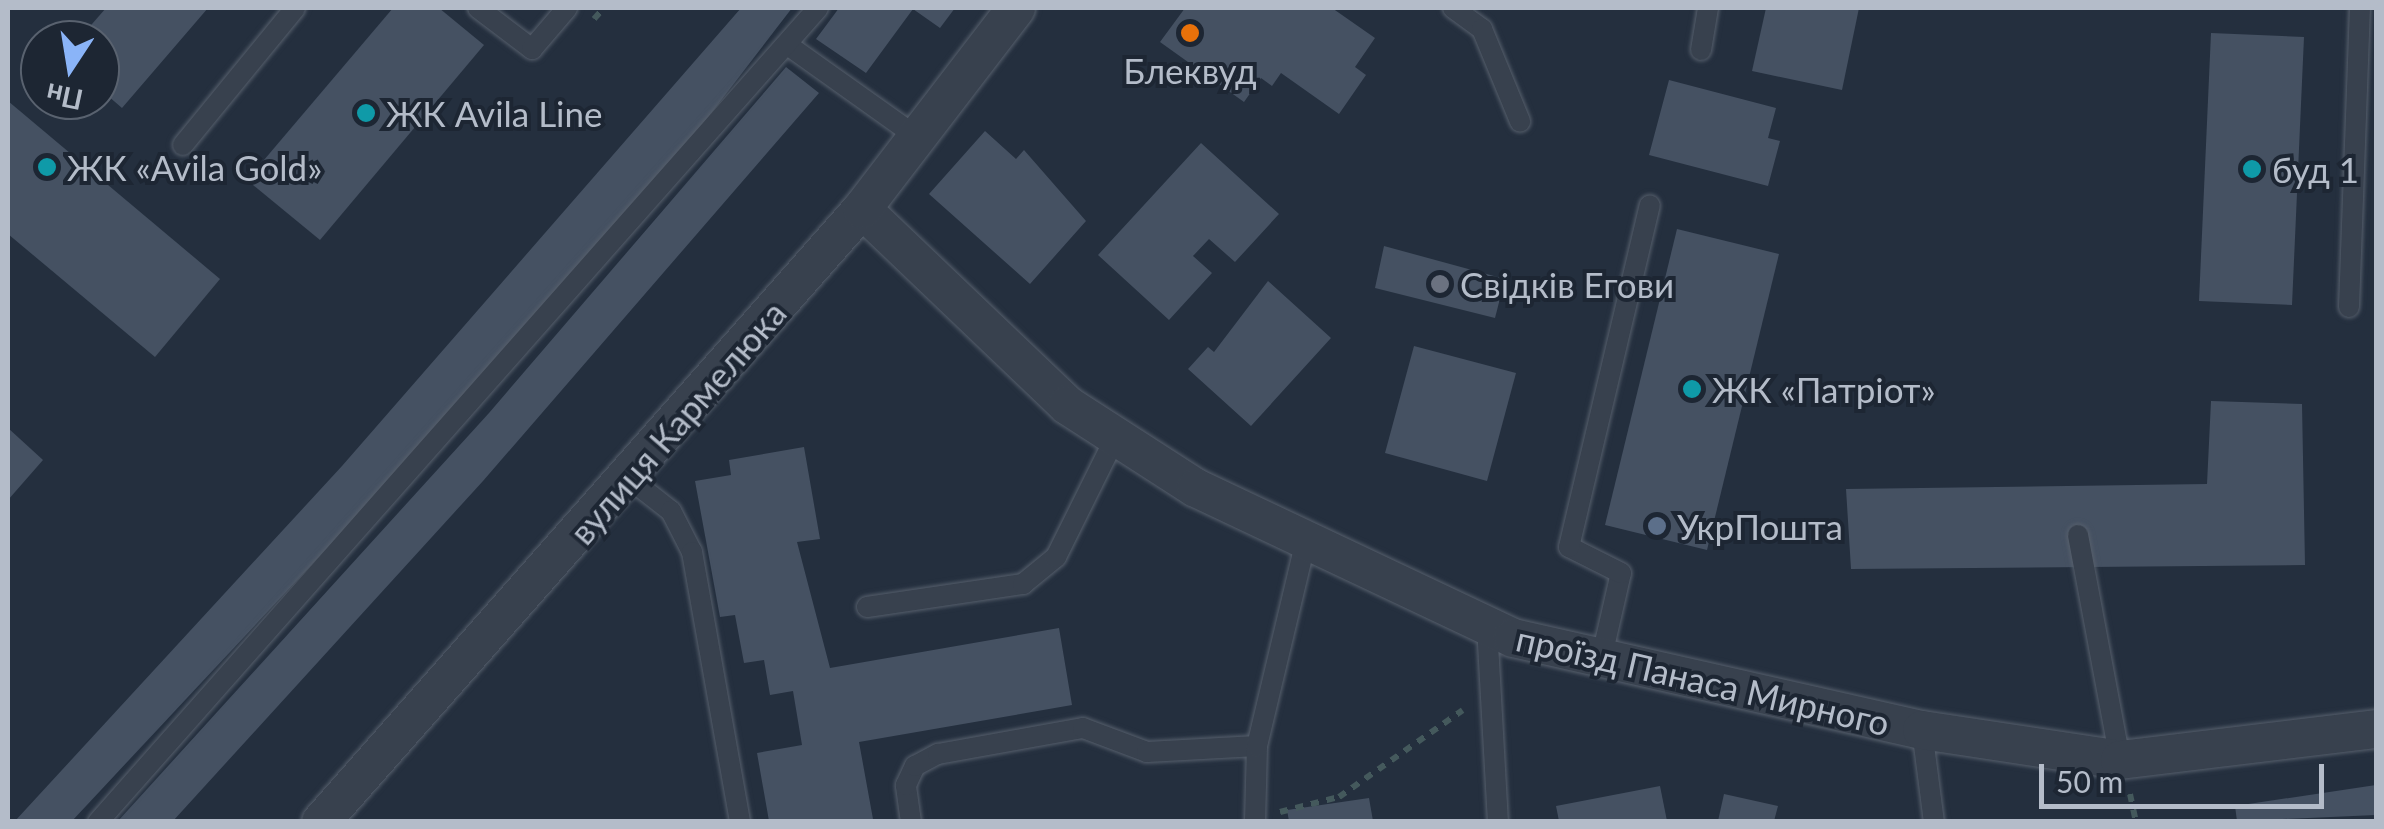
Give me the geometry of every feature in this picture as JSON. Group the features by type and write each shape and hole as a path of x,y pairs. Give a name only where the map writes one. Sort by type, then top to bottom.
{"street":[{"name":"вулиця Кармелюка","path":"327,819 630,479 862,209 1016,8"},
{"name":"проїзд Панаса Мирного","path":"862,209 1067,405 1305,544 1487,626 1601,660 1922,730 2120,760 2376,729"}],"lane":[{"path":"183,146 295,8"},
{"path":"478,8 532,49 566,8"},
{"path":"98,822 789,46 818,8"},
{"path":"1453,8 1482,29 1520,121"},
{"path":"1701,50 1708,8"},
{"path":"2349,307 2360,8"},
{"path":"789,46 917,137"},
{"path":"1601,660 1621,573 1569,547 1650,205"},
{"path":"867,608 1023,584 1056,556 1116,436"},
{"path":"630,479 671,511 692,552 740,822"},
{"path":"2078,535 2120,760"},
{"path":"1256,820 1256,746 1305,544"},
{"path":"1487,626 1486,694 1498,822"},
{"path":"911,822 906,785 916,766 938,754 1083,728 1147,752 1256,746"},
{"path":"1922,730 1934,822"}],"path":[{"path":"1256,820 1339,797 1486,694"}],"building":[{"path":"106,8 208,8 122,108 120,20 96,20"},
{"name":"ЖК Avila Line","path":"393,8 439,8 484,45 320,240 247,180"},
{"path":"741,8 792,8 689,142 373,499 72,821 15,821 342,466"},
{"path":"839,8 955,8 940,28 913,9 866,73 816,39"},
{"path":"1185,8 1332,8 1375,38 1355,67 1366,75 1339,114 1281,73 1272,86 1261,78 1244,102 1160,42"},
{"path":"1766,8 1859,8 1842,90 1752,71"},
{"name":"буд 1","path":"2211,33 2304,37 2292,305 2199,301"},
{"path":"786,67 819,93 483,481 173,821 118,821 489,413"},
{"path":"1669,80 1776,108 1768,138 1780,141 1768,186 1649,155"},
{"name":"ЖК «Avila Gold»","path":"8,101 20,111 20,120 31,120 220,279 155,357 8,234"},
{"path":"985,131 1016,159 1024,150 1086,221 1030,284 929,194"},
{"path":"1201,143 1279,214 1235,262 1209,239 1193,256 1212,273 1169,320 1098,255"},
{"name":"ЖК «Патріот»","path":"1677,229 1779,254 1707,550 1605,525"},
{"path":"1384,246 1505,279 1495,318 1375,288"},
{"path":"1268,281 1331,338 1251,426 1188,369 1208,347 1214,352"},
{"path":"1414,346 1516,373 1487,481 1385,453"},
{"path":"2211,401 2302,404 2305,565 1851,569 1846,489 2207,484"},
{"path":"8,428 43,460 8,500"},
{"path":"804,447 820,539 797,542 830,668 1059,628 1072,705 859,742 873,819 769,821 757,753 802,745 793,691 770,695 764,660 744,663 735,615 720,617 695,481 731,475 729,460"},
{"path":"2376,785 2376,815 2237,821 2235,806"},
{"path":"1660,786 1667,821 1559,821 1556,806"},
{"path":"1724,794 1778,806 1774,821 1718,821"},
{"path":"1369,798 1373,821 1289,821 1287,810"}],"place":[{"name":"Блеквуд","path":"1190,33"},
{"name":"ЖК Avila Line","path":"366,113"},
{"name":"ЖК «Avila Gold»","path":"47,167"},
{"name":"буд 1","path":"2252,169"},
{"name":"Свідків Егови","path":"1440,284"},
{"name":"ЖК «Патріот»","path":"1692,389"},
{"name":"УкрПошта","path":"1657,526"}]}
